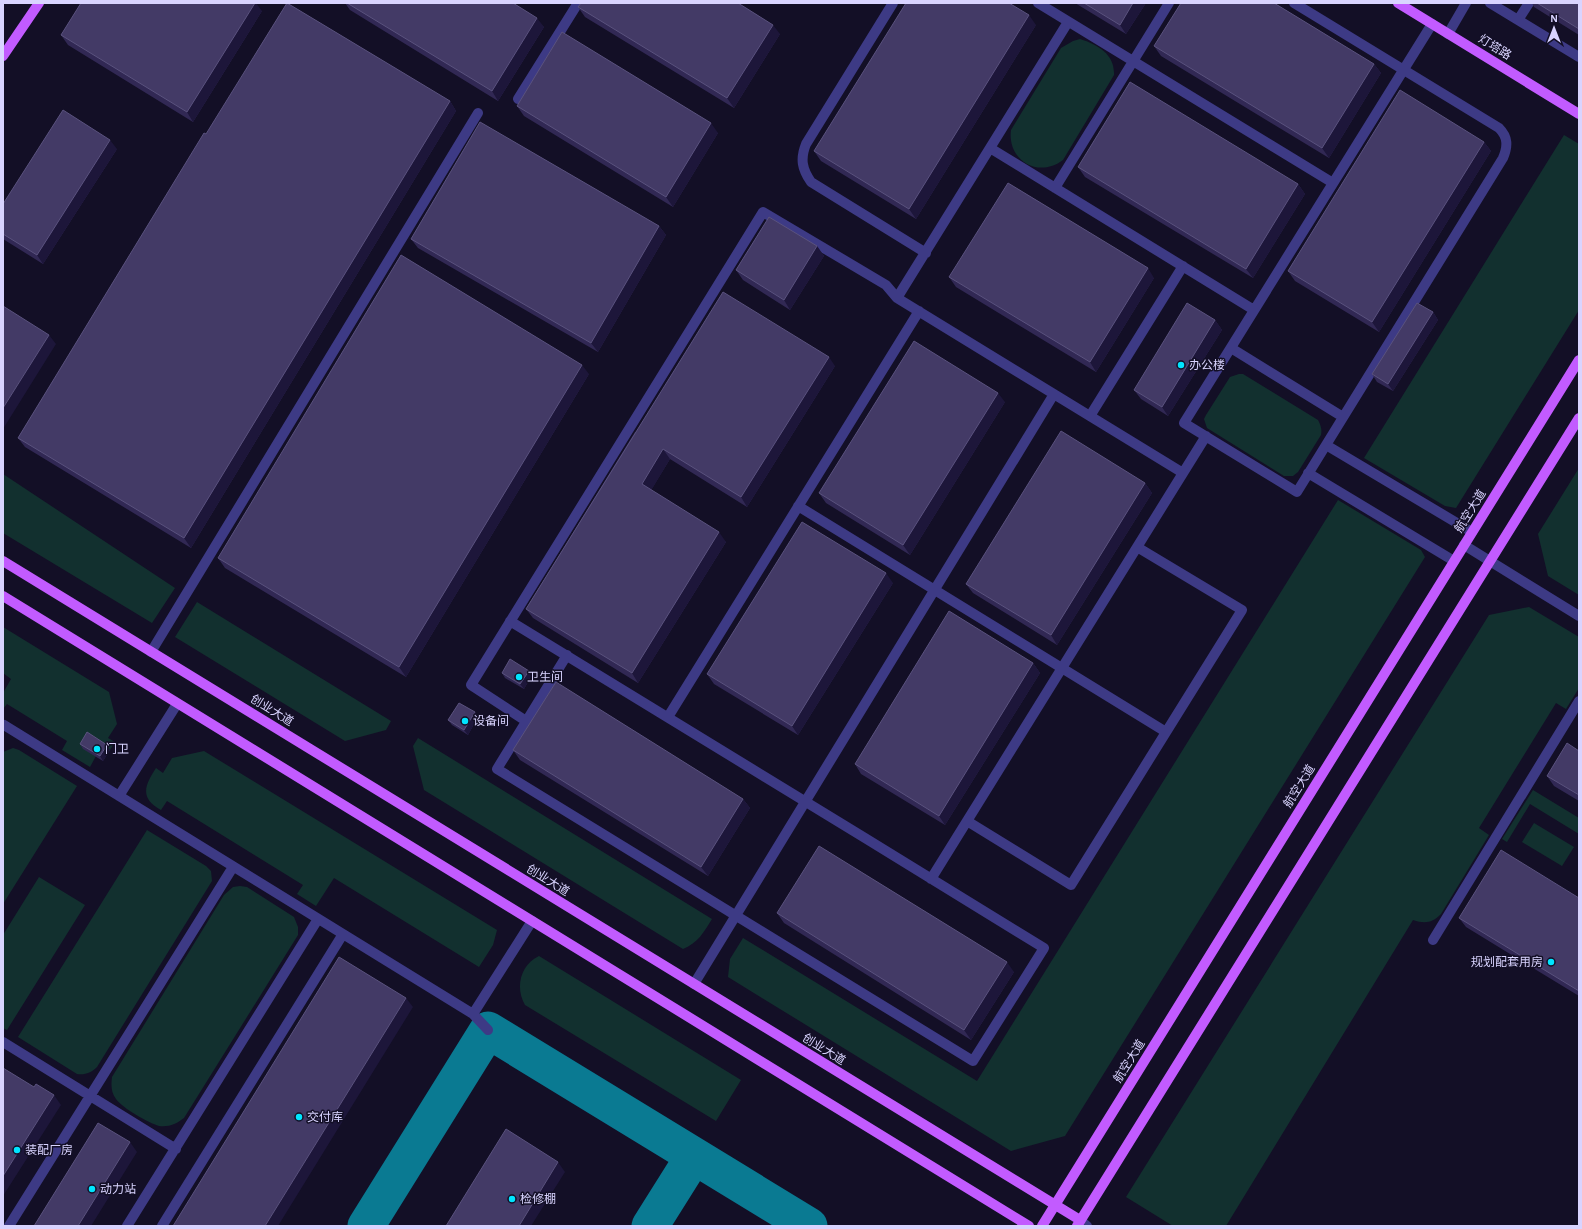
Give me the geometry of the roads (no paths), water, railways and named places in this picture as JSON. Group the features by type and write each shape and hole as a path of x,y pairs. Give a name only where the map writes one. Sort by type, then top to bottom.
{"main road":[{"path":"3,56 39,3"},
{"name":"灯塔路","path":"1398,3 1579,114"},
{"name":"航空大道","path":"1042,1226 1579,360"},
{"path":"1081,1224 1579,418"},
{"name":"创业大道","path":"3,561 1055,1206 1081,1224"},
{"path":"3,596 1029,1226"}],"street":[{"path":"518,100 578,3"},
{"path":"893,3 806,144 802,162 805,172 812,182 926,253"},
{"path":"1038,3 1333,183"},
{"path":"1055,188 1169,3"},
{"path":"1294,3 1404,70 1498,128 1505,134 1507,142 1504,158 1297,492 1184,423 1404,70 1432,24"},
{"path":"1448,34 1466,3"},
{"path":"1490,3 1579,57"},
{"path":"1518,20 1529,3"},
{"path":"897,298 1068,22"},
{"path":"151,652 478,113"},
{"path":"990,148 1254,310"},
{"path":"526,721 471,685 763,212 886,285 897,298 1183,473"},
{"path":"1090,416 1183,266"},
{"path":"668,717 919,311"},
{"path":"1231,348 1343,417"},
{"path":"694,984 1054,394"},
{"path":"931,879 1206,436"},
{"path":"1326,445 1472,532"},
{"path":"1308,473 1454,561"},
{"path":"798,506 1166,732"},
{"path":"1464,545 1579,616"},
{"path":"967,821 1071,885 1242,610 1137,546"},
{"path":"510,621 567,655 1044,948 973,1061 497,769 567,655"},
{"path":"1433,940 1579,701"},
{"path":"119,796 177,704"},
{"path":"3,726 4,725 318,920 473,1014 488,1030"},
{"path":"9,1226 233,867"},
{"path":"127,1226 318,920"},
{"path":"473,1014 532,921"},
{"path":"162,1226 343,934"},
{"path":"3,1042 176,1148"}],"place":[{"name":"办公楼","path":"1181,365"},
{"name":"卫生间","path":"519,677"},
{"name":"设备间","path":"465,721"},
{"name":"门卫","path":"97,749"},
{"name":"规划配套用房","path":"1551,962"},
{"name":"交付库","path":"299,1117"},
{"name":"装配厂房","path":"17,1150"},
{"name":"动力站","path":"92,1189"},
{"name":"检修棚","path":"512,1199"}]}
